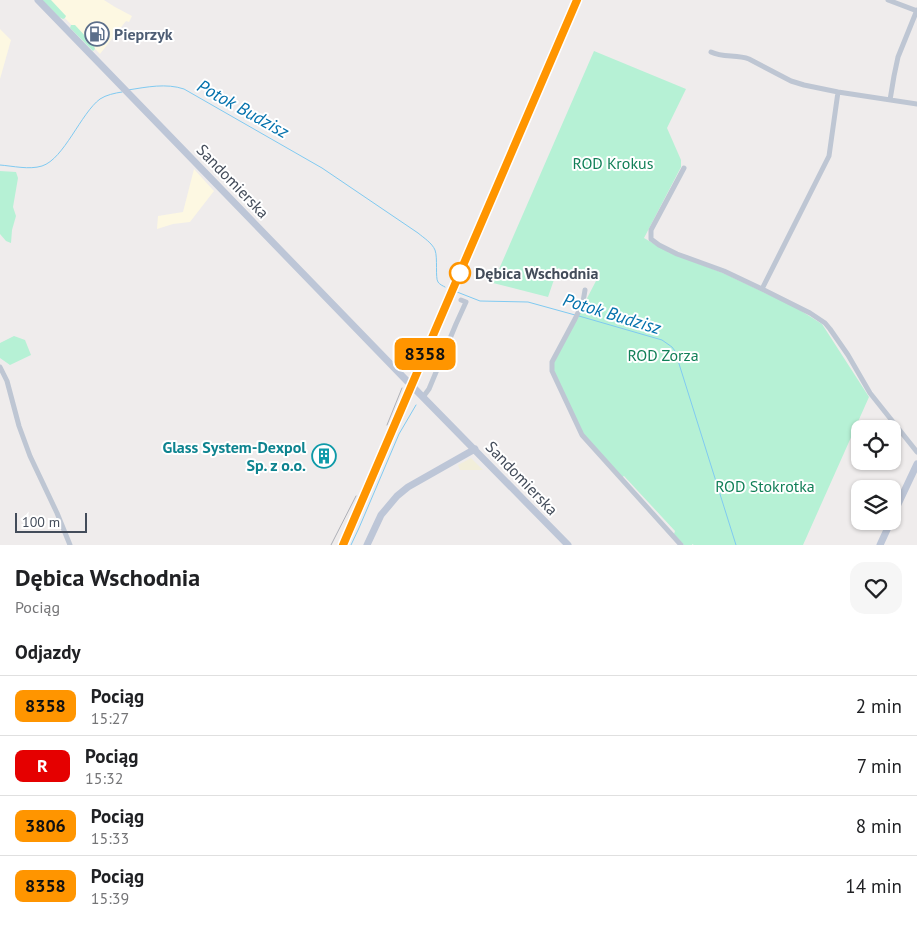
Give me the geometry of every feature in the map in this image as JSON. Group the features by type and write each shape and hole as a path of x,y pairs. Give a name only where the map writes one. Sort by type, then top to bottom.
{"street":[{"name":"Sandomierska","path":"38,0 407,381"},
{"path":"888,0 917,10 898,58 890,100"},
{"path":"711,52 717,55 742,56 771,69 791,81 804,85 917,104"},
{"path":"762,289 829,156 838,92"},
{"path":"684,168 651,230 651,239 677,254 724,271 762,289 810,313 825,323 848,355 876,400 917,452"},
{"path":"585,290 583,302 552,362 552,371 580,433 680,545"},
{"path":"423,397 429,389 456,324 463,301 473,303"},
{"path":"0,367 7,381 19,426 30,456 70,545"},
{"name":"Sandomierska","path":"413,387 568,545"},
{"path":"367,545 381,515 397,496 408,487 474,449"},
{"path":"901,498 917,464"},
{"path":"880,545 886,530"}],"shaded area":[{"path":"47,0 104,0 132,16 129,22 126,21 100,54"},
{"path":"0,29 11,40 0,79"},
{"path":"194,169 214,191 190,222 173,224 157,229 158,216 183,212"}],"green space":[{"path":"42,0 51,0 66,16 65,18 59,17"},
{"path":"71,25 75,25 88,39 87,42 89,40 94,46 95,49 93,51 70,28"},
{"path":"594,51 686,89 667,128 681,160 681,167 644,238 668,252 723,273 795,307 822,324 869,397 859,420 851,420 851,437 803,545 684,545 674,534 675,531 624,476 621,478 583,435 554,371 554,362 597,279 579,271 575,274 558,268 548,297 493,283"},
{"path":"0,171 16,172 18,178 13,207 16,216 11,243 6,241 0,234"},
{"path":"14,336 25,340 31,355 10,365 0,358 0,343"}],"sand":[{"path":"471,458 483,470 460,470 458,465"}],"waterway":[{"name":"Potok Budzisz","path":"128,90 163,86 184,89 322,168 430,243 434,247 436,254 437,280 445,287"},
{"name":"Potok Budzisz","path":"0,165 32,168 50,162 58,155 86,114 100,99 122,92"},
{"name":"Potok Budzisz","path":"457,292 480,301 528,302 575,315"},
{"name":"Potok Budzisz","path":"579,316 662,340 675,351 736,545"},
{"path":"351,545 399,434 416,405"}],"railway":[{"path":"343,545 577,0"},
{"path":"387,425 402,388"},
{"path":"331,545 356,496"}],"train":[{"name":"8358","path":"343,545 577,0"}],"place":[{"name":"Pieprzyk","path":"97,34"},
{"name":"Dębica Wschodnia","path":"460,273"},
{"name":"Glass System-Dexpol Sp. z o.o.","path":"324,456"}],"park label":[{"name":"ROD Krokus","path":"613,163"},
{"name":"ROD Zorza","path":"663,355"},
{"name":"ROD Stokrotka","path":"765,486"}]}
